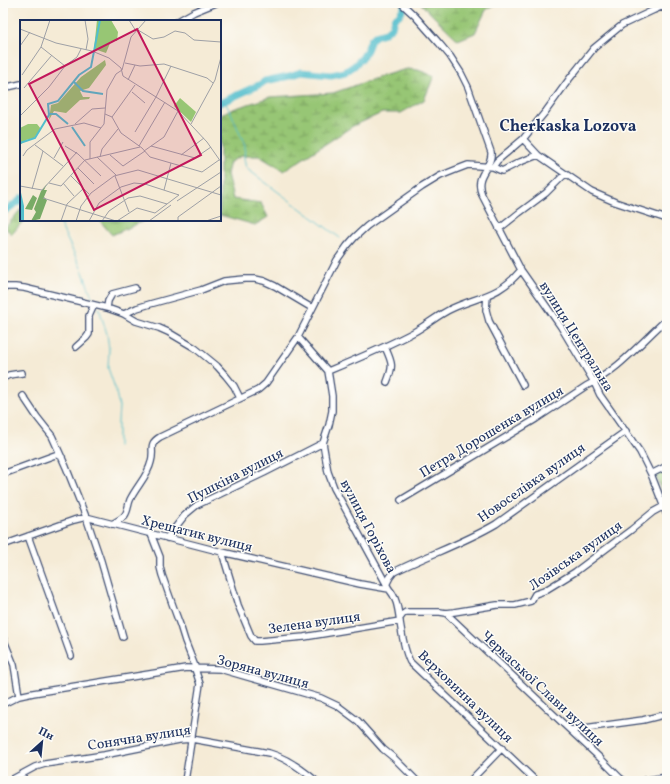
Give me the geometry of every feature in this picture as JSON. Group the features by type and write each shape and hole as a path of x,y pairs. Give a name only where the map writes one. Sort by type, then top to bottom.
{"street":[{"path":"180,20 216,3"},
{"name":"вулиця Центральна","path":"401,3 416,16 450,56 461,73 468,87 492,155 490,166 480,181 480,189 521,270 561,327 594,382 600,395 640,452 651,474 667,515"},
{"path":"490,166 523,139 594,48 622,25 663,6"},
{"path":"3,88 20,84"},
{"path":"523,139 538,155 592,192 667,219"},
{"path":"112,524 122,519 127,512 130,500 142,481 150,464 152,444 154,440 258,390 266,383 298,337 337,260 347,246 367,226 440,176 468,165 490,166 502,171 538,155"},
{"path":"499,229 546,193 565,174"},
{"path":"298,337 328,371 385,347 416,331 453,308 487,296 503,288 514,279 521,270"},
{"path":"124,314 137,308 201,290 224,281 245,279 264,281 312,308"},
{"path":"3,287 24,288 107,308 124,314 136,321 168,332 195,348 217,366 234,386 240,398"},
{"path":"107,308 108,301 112,294 135,288"},
{"path":"487,296 486,310 489,321 523,385"},
{"path":"76,347 89,334 89,316 94,305"},
{"name":"Петра Дорошенка вулиця","path":"401,500 536,419 594,382 620,364 667,319"},
{"path":"385,347 392,362 392,368 387,382"},
{"name":"вулиця Горіхова","path":"328,371 332,396 332,411 323,443 328,472 334,488 392,592 396,601 400,619"},
{"path":"3,378 9,375 22,373"},
{"path":"23,396 52,436 62,457 86,517 101,561 123,637"},
{"name":"Новоселівка вулиця","path":"388,586 390,577 394,572 484,531 496,524 626,431"},
{"name":"Пушкіна вулиця","path":"167,538 185,515 197,505 323,443"},
{"path":"3,474 55,455 62,457"},
{"path":"651,474 667,466"},
{"name":"Лозівська вулиця","path":"400,619 404,613 411,612 446,613 497,605 515,605 531,601 535,594 549,588 575,572 608,549 653,512 664,506"},
{"path":"3,546 86,517"},
{"name":"Хрещатик вулиця","path":"86,517 222,552 360,584 388,586"},
{"path":"151,534 160,557 160,568 162,575 200,684 185,781"},
{"path":"28,536 71,656"},
{"name":"Зелена вулиця","path":"222,552 238,605 251,638 256,641 304,637 400,619"},
{"path":"396,601 403,608 411,612"},
{"name":"Черкаської Слави вулиця","path":"446,613 624,781"},
{"name":"Верховинна вулиця","path":"400,619 406,651 410,662 536,781"},
{"path":"3,638 6,654 14,665 19,696"},
{"name":"Зоряна вулиця","path":"3,704 19,696 138,675 186,668 220,669 321,698 330,702 358,721 383,749 417,781"},
{"path":"570,730 643,720 667,714"},
{"name":"Сонячна вулиця","path":"9,781 45,764 104,755 192,738 276,755 299,768 316,781"},
{"path":"470,781 502,748"},
{"path":"642,781 667,777"}],"green space":[{"path":"420,3 498,3 486,10 475,33 458,40"},
{"path":"407,69 418,70 434,76 424,100 401,113 382,113 353,126 284,171 259,156 241,156 230,162 227,174 233,199 261,203 268,217 255,225 221,215 221,114 227,111 270,97 333,93"},
{"path":"20,210 20,221 23,221 12,234 5,228"},
{"path":"100,221 144,221 112,235"},
{"path":"667,468 667,505 655,474"}],"waterway":[{"path":"221,103 265,81 301,72 331,75 345,72 362,58 371,40 375,36 385,33 392,27 394,19 399,15 407,3"},
{"path":"225,102 245,146 244,159 246,168 340,238"},
{"path":"3,212 20,199"},
{"path":"58,221 83,272 95,302"},
{"path":"99,308 107,334 109,349 108,368 119,406 118,446"}],"district":[{"name":"Cherkaska Lozova","path":"568,125"}]}
